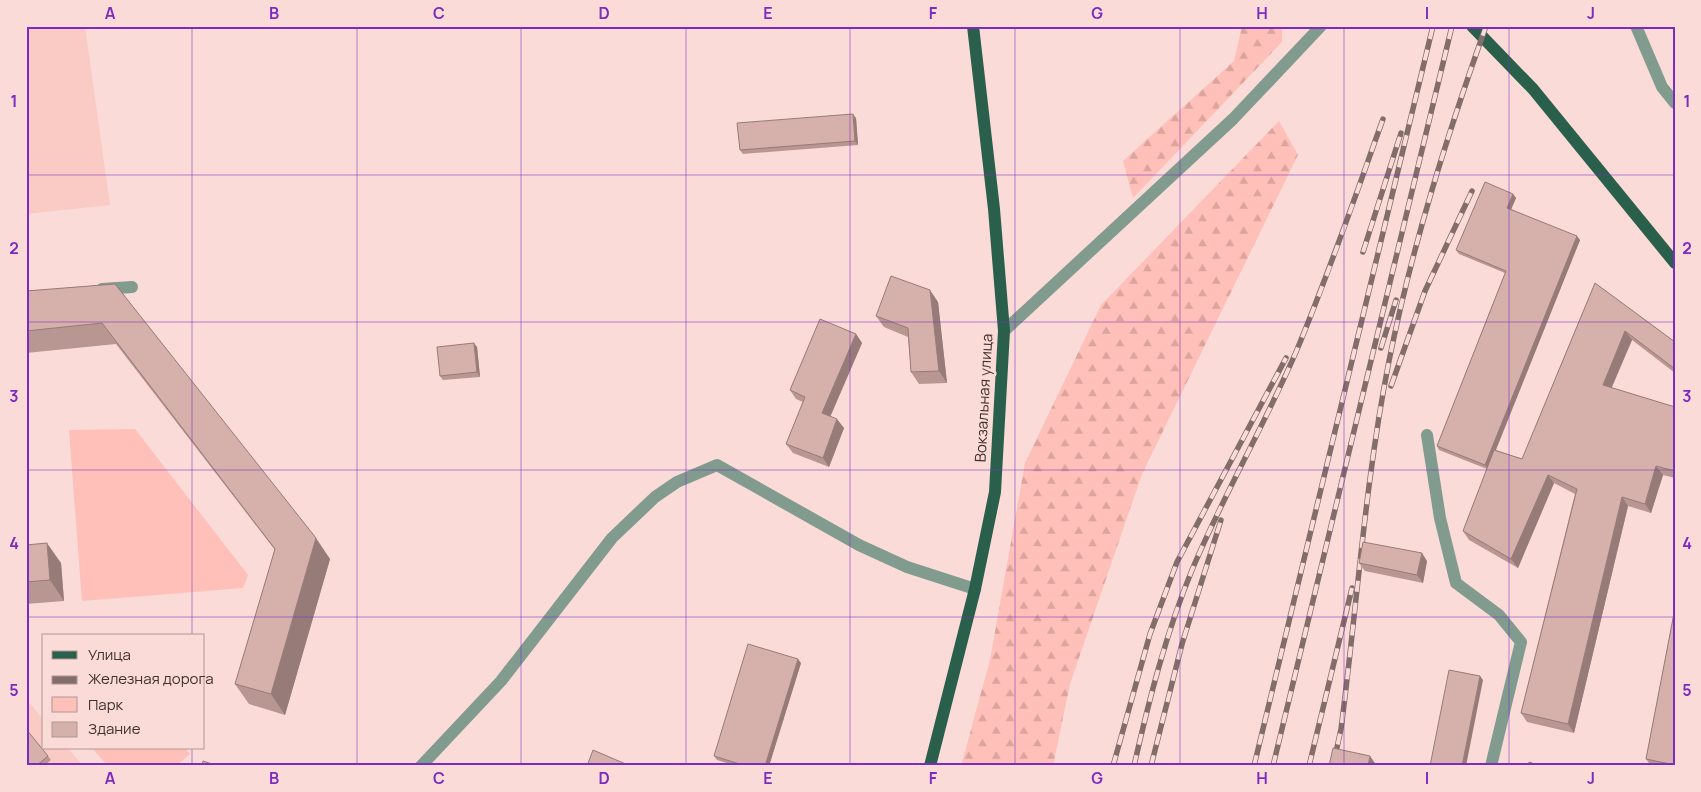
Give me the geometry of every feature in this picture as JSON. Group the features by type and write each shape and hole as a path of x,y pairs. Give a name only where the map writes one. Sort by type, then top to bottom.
{"main road":[{"name":"Вокзальная улица","path":"930,766 975,589 995,492 1004,331 994,208 973,26"},
{"path":"1472,26 1533,89 1675,264"}],"street":[{"path":"1004,331 1233,119 1321,26"},
{"path":"1636,26 1662,87 1675,103"},
{"path":"94,290 132,287"},
{"path":"1427,435 1440,518 1456,583 1499,615 1521,642 1491,766"},
{"path":"421,766 500,681 612,538 656,497 677,482 718,465 858,545 907,567 975,589"}],"shaded area":[{"path":"26,26 85,26 110,205 26,214"},
{"path":"26,699 42,718 42,750 70,750 83,766 26,766"}],"green space":[{"path":"1242,26 1282,26 1282,42 1133,198 1123,161 1234,61"},
{"path":"1279,121 1298,155 1142,474 1070,684 1053,766 961,766 990,660 1025,463 1101,305"},
{"path":"135,429 248,575 243,588 82,601 69,430"},
{"path":"94,750 187,750 190,754 176,766 108,766"}],"building":[{"path":"853,114 855,141 740,150 737,123"},
{"path":"1485,182 1513,194 1507,208 1577,236 1485,465 1437,446 1506,271 1456,250"},
{"path":"891,276 930,290 939,371 911,372 908,328 876,316"},
{"path":"1595,283 1675,342 1675,369 1625,331 1603,385 1675,407 1675,471 1656,466 1645,504 1622,497 1568,724 1521,713 1577,489 1548,475 1511,559 1463,531 1494,450 1522,459"},
{"path":"115,284 316,538 271,694 235,684 275,549 102,323 26,331 26,291"},
{"path":"820,319 856,334 822,413 837,419 823,458 786,444 805,397 790,390"},
{"path":"474,343 477,372 440,376 437,347"},
{"path":"1363,542 1422,553 1417,575 1359,563"},
{"path":"47,543 50,580 26,582 26,545"},
{"path":"1675,608 1675,765 1646,759"},
{"path":"748,644 798,659 765,766 746,766 714,756"},
{"path":"1449,670 1480,676 1462,766 1430,766"},
{"path":"26,729 48,756 36,766 26,766"},
{"path":"1333,748 1370,756 1368,766 1329,766"},
{"path":"593,750 628,765 628,766 587,766"},
{"path":"203,761 218,766 202,766"},
{"path":"1529,762 1541,766 1528,766"}],"railway":[{"path":"1254,766 1433,26"},
{"path":"1273,766 1452,26"},
{"path":"1333,766 1341,729 1367,498 1389,361 1408,276 1431,192 1486,26"},
{"path":"1134,766 1159,667 1174,618 1192,570 1296,352 1383,119"},
{"path":"1363,252 1401,133"},
{"path":"1391,386 1425,291 1472,191"},
{"path":"1381,348 1396,300"},
{"path":"1113,766 1150,634 1177,562 1286,358"},
{"path":"1151,766 1182,644 1221,520"},
{"path":"1309,766 1352,588"}]}
